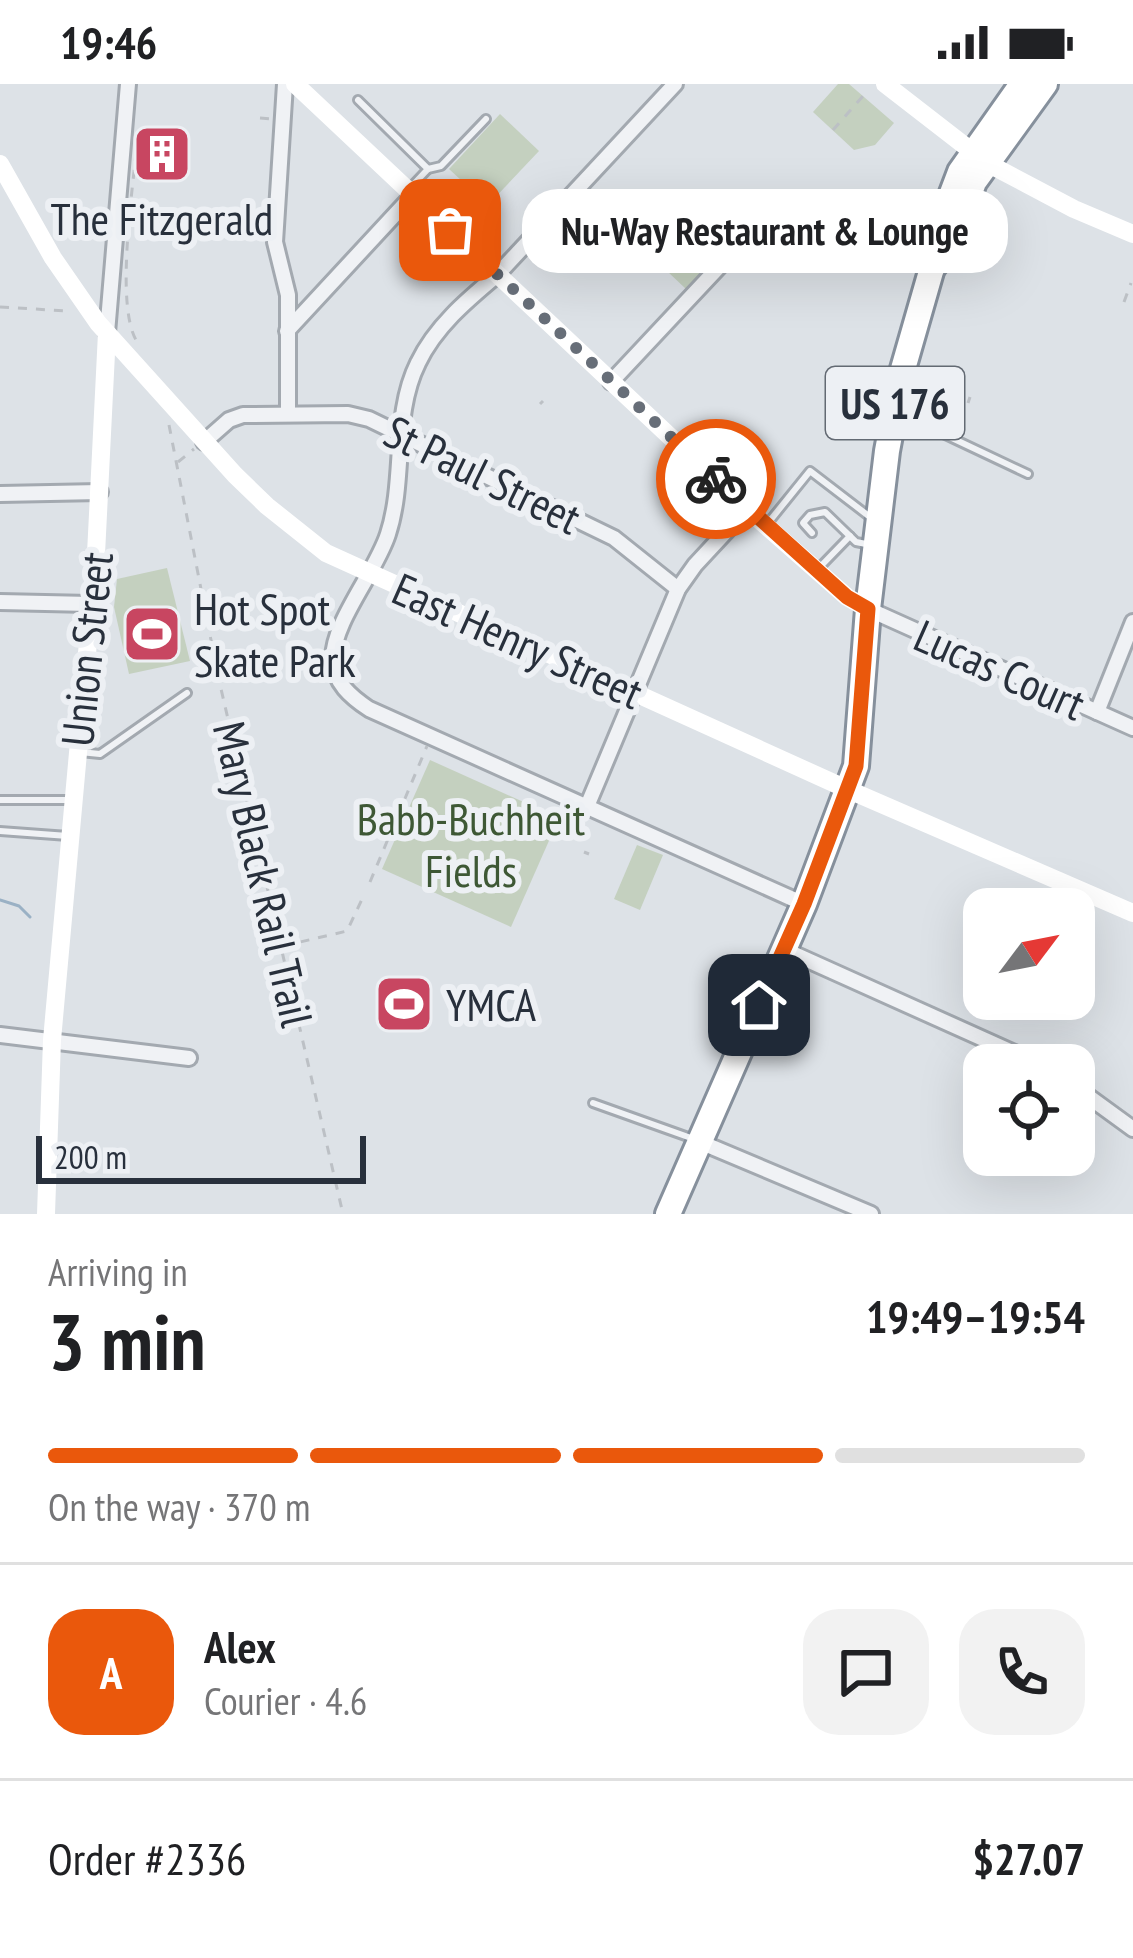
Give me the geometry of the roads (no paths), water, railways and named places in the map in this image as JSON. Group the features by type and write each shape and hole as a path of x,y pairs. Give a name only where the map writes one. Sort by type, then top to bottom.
{"highway":[{"path":"979,157 1022,84"},
{"name":"US 176","path":"668,1214 849,790 856,764 868,609 894,409 932,268 950,247 979,157 1045,84"}],"main road":[{"path":"295,84 747,509 847,597 868,609"},
{"path":"885,84 979,157 1074,209 1133,234"},
{"name":"East Henry Street","path":"0,164 53,258 107,333 204,442 296,531 326,553 1133,914"},
{"name":"Union Street","path":"46,1214 52,1040 100,492 107,333"}],"street":[{"name":"Union Street","path":"107,333 128,84"},
{"path":"285,84 274,242 287,295 288,414"},
{"path":"675,84 427,347 406,394 393,518 335,641 333,656 337,677 357,700 804,904"},
{"path":"287,331 410,193"},
{"path":"611,382 730,254"},
{"name":"St Paul Street","path":"204,442 236,417 358,416 614,538 678,589"},
{"path":"0,494 100,492"},
{"path":"588,804 678,589 747,509"},
{"path":"0,602 90,604"},
{"name":"Lucas Court","path":"868,609 1133,728"},
{"path":"1096,712 1133,622"},
{"path":"783,949 994,1044"},
{"path":"0,1035 189,1058"},
{"path":"1095,1101 1133,1129"},
{"path":"700,1142 871,1214"}],"lane":[{"path":"358,100 428,170"},
{"path":"410,193 428,170 441,166 486,119"},
{"path":"894,409 910,421 1028,474"},
{"path":"719,482 753,445"},
{"path":"766,526 810,471 877,534 856,542 825,512 810,515 802,523 812,533"},
{"path":"817,571 830,551 850,536"},
{"path":"76,751 100,754 187,693"},
{"path":"0,800 71,800"},
{"path":"0,831 68,836"},
{"path":"593,1103 700,1142"}],"waterway":[{"path":"0,900 19,906 30,917"}],"place":[{"name":"The Fitzgerald","path":"162,154"},
{"name":"Nu-Way Restaurant & Lounge","path":"450,230"},
{"name":"Hot Spot Skate Park","path":"152,634"},
{"name":"YMCA","path":"404,1004"}],"park label":[{"name":"Babb-Buchheit Fields","path":"471,844"}]}
